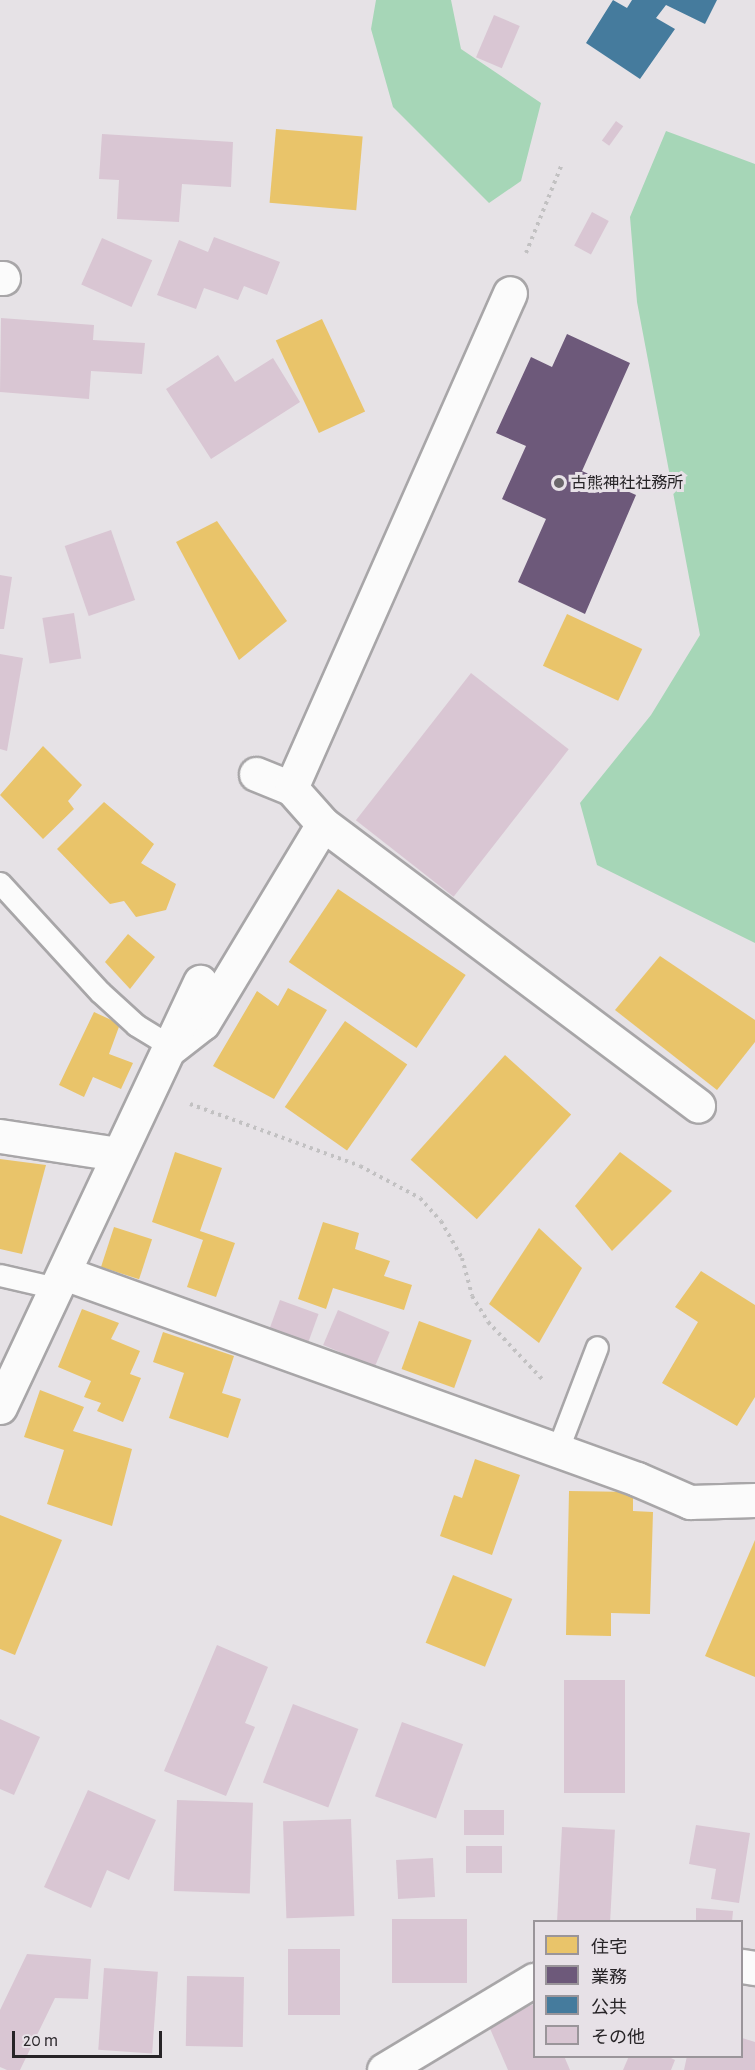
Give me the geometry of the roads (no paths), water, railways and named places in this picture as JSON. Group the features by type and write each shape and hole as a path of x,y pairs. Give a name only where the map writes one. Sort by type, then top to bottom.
{"street":[{"path":"291,788 510,293"},
{"path":"256,774 291,788 323,824 698,1106"},
{"path":"172,1047 203,1023 323,824"},
{"path":"0,1407 117,1154 172,1047 200,982"},
{"path":"0,1136 117,1154"},
{"path":"60,1280 556,1451 690,1502 755,1500"},
{"path":"384,2070 533,1981"}],"lane":[{"path":"0,883 100,992 136,1025 172,1047"},
{"path":"0,1275 60,1280"},
{"path":"556,1451 597,1347"}],"place":[{"name":"古熊神社社務所","path":"559,483"}]}
